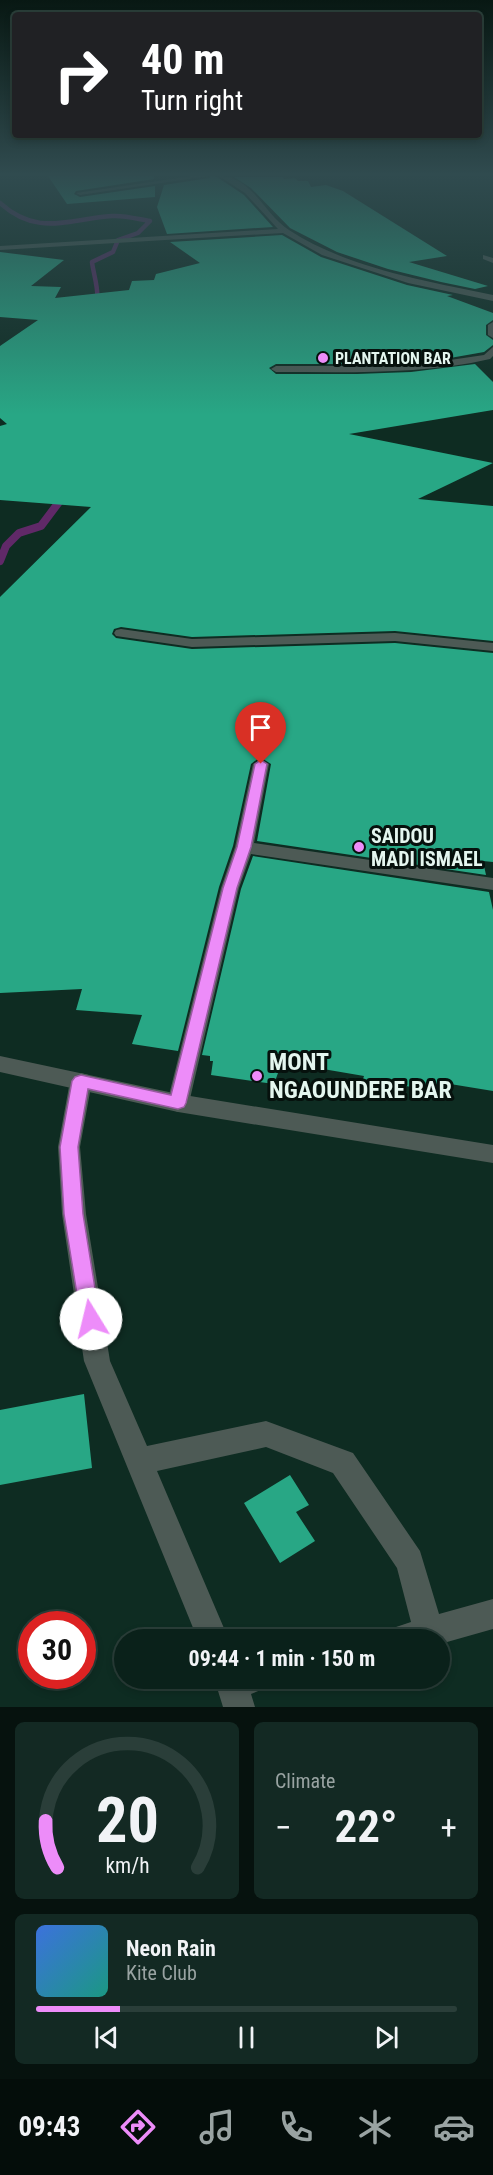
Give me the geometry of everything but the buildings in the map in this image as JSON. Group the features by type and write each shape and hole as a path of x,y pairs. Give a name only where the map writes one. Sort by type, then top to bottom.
{"street":[{"path":"334,256 411,281 488,297 493,291"},
{"path":"493,325 493,335"},
{"path":"276,369 368,369 450,363 487,357 493,350"},
{"path":"121,633 192,643 263,643 395,637 493,647"},
{"path":"178,1103 230,888 244,847 261,764"},
{"path":"244,847 493,884"},
{"path":"0,1064 178,1103 493,1154"},
{"path":"81,1081 69,1147 74,1214 98,1361 210,1629"},
{"path":"141,1461 266,1434 343,1463 410,1561 415,1629"},
{"path":"440,1629 493,1614"}],"waterway":[{"path":"97,297 92,262 105,256"},
{"path":"93,306 97,297"},
{"path":"0,561 6,546 19,533 41,526 65,494"}],"place":[{"name":"PLANTATION BAR","path":"323,358"},
{"name":"SAIDOU MADI ISMAEL","path":"359,847"},
{"name":"MONT NGAOUNDERE BAR","path":"257,1076"}],"route":[{"path":"91,1319 74,1214 69,1147 81,1081 178,1103 230,888 244,847 261,764"}]}
